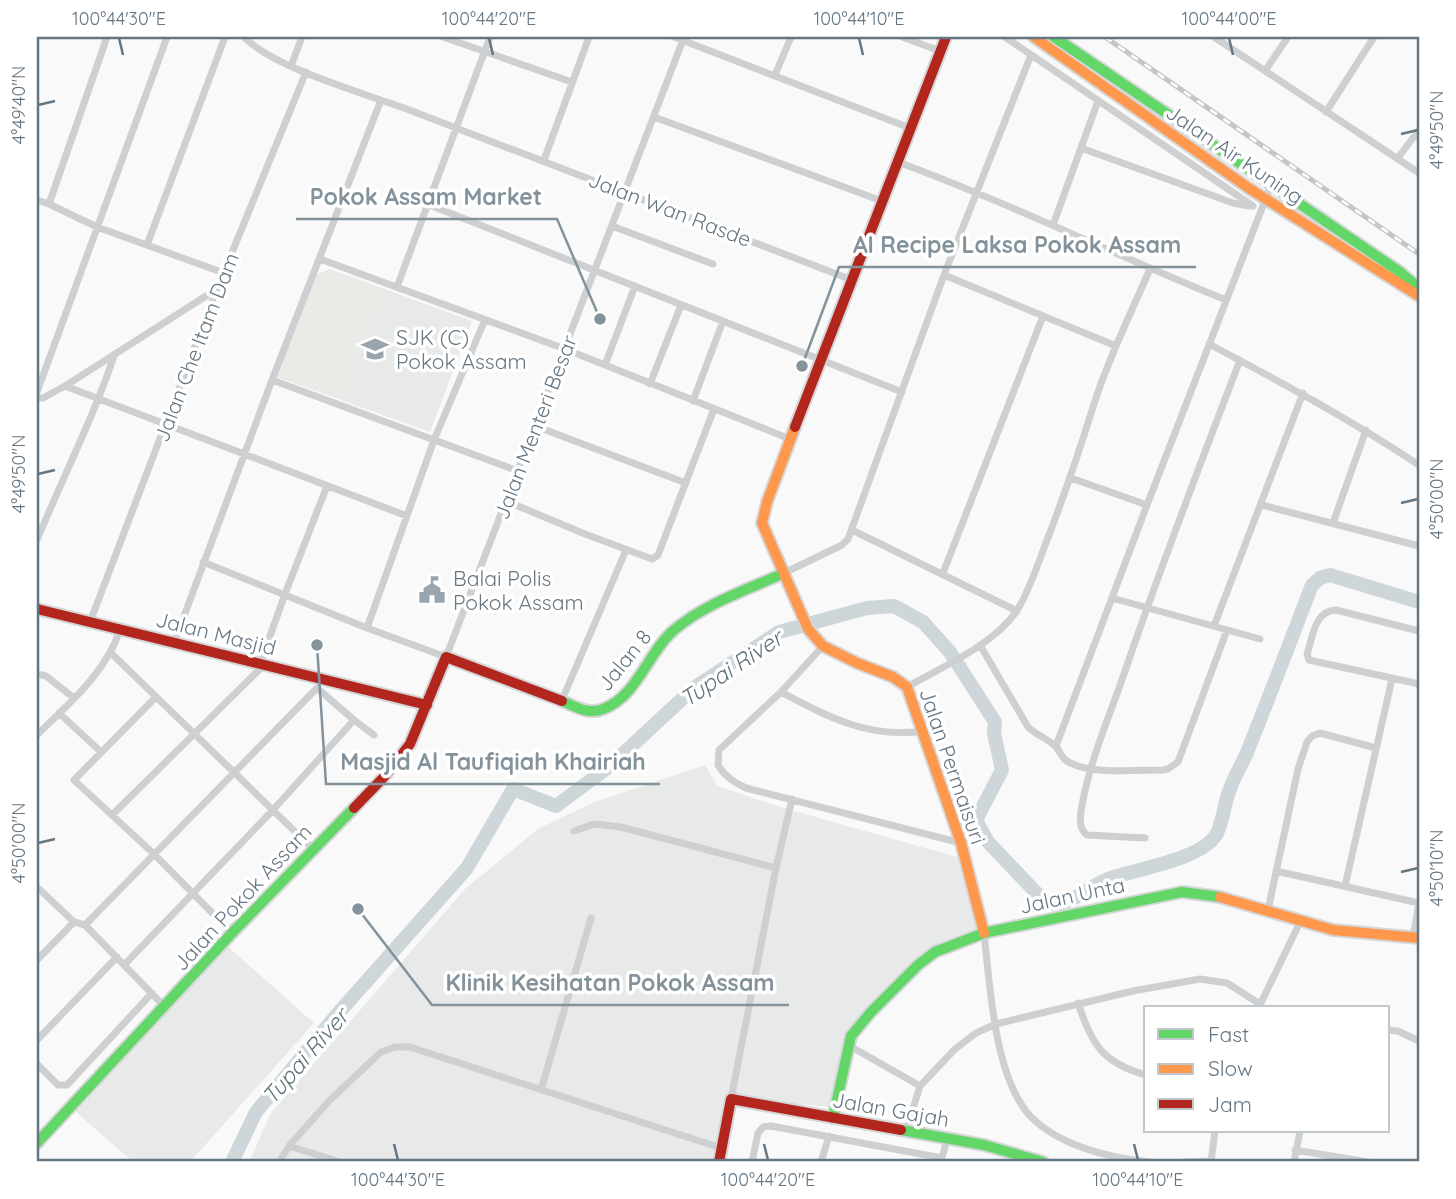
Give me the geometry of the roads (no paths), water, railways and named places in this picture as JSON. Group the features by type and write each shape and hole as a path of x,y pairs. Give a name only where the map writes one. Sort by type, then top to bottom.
{"street":[{"path":"49,204 107,37"},
{"path":"37,392 167,37"},
{"path":"147,245 223,37"},
{"name":"Jalan Wan Rasde","path":"244,37 263,53 306,72 544,160 852,280"},
{"path":"291,66 302,37"},
{"path":"443,37 572,82"},
{"path":"397,287 490,37"},
{"path":"544,160 589,37"},
{"path":"674,37 910,128"},
{"path":"775,75 791,37"},
{"path":"902,37 940,51"},
{"name":"Jalan Permaisuri","path":"946,37 790,439 762,523 808,629 823,646 893,677 907,687 961,843 984,933"},
{"path":"1005,37 1098,101 1259,204"},
{"name":"Jalan Air Kuning","path":"1034,37 1259,204 1419,296"},
{"name":"Jalan Air Kuning","path":"1054,37 1400,272 1419,288"},
{"path":"1214,37 1419,173"},
{"path":"1265,71 1288,37"},
{"path":"1326,112 1374,37"},
{"name":"Jalan Menteri Besar","path":"446,657 683,40"},
{"path":"784,573 842,545 852,530 944,275 1031,55"},
{"name":"Jalan Che Itam Dam","path":"90,622 217,289 306,72"},
{"path":"174,643 272,380 381,100"},
{"path":"1053,225 1098,101"},
{"path":"654,117 883,201"},
{"path":"1396,159 1419,130"},
{"path":"1081,148 1233,203 1259,204"},
{"path":"898,162 976,191 1150,270 1226,300"},
{"path":"1227,630 1178,762 1163,770 1092,768 1069,763 1059,754 1056,746 1226,300 1259,204 1271,185"},
{"path":"37,200 97,226 224,273"},
{"path":"427,204 902,392"},
{"path":"612,226 713,264"},
{"path":"320,259 565,349 790,439"},
{"path":"907,687 980,645 1001,629 1017,611 1038,565 1071,478 1094,404 1116,346 1150,270"},
{"path":"944,275 1116,346"},
{"path":"605,365 635,286"},
{"path":"37,398 43,398 65,386 217,289"},
{"path":"650,384 681,304"},
{"path":"943,573 1043,316"},
{"path":"367,628 434,440 484,321"},
{"path":"693,401 723,321"},
{"path":"1209,344 1303,393 1419,465"},
{"path":"37,540 66,469 99,400 114,356"},
{"path":"1145,838 1094,836 1083,832 1080,823 1082,806 1092,768 1146,607 1240,360"},
{"path":"272,380 518,471"},
{"path":"65,386 407,516"},
{"path":"1214,626 1303,393"},
{"path":"506,501 626,551 652,559 658,555 714,409"},
{"path":"535,426 686,483"},
{"path":"1333,523 1366,430"},
{"path":"1071,478 1147,505"},
{"path":"112,815 194,736 262,664 285,594 327,486"},
{"path":"1262,505 1419,545"},
{"path":"852,530 1017,611"},
{"path":"562,700 626,551"},
{"path":"203,562 446,657"},
{"name":"Jalan 8","path":"446,657 590,712 603,711 622,698 661,643 684,620 784,573"},
{"path":"1112,598 1260,639"},
{"name":"Jalan Masjid","path":"37,609 427,705"},
{"path":"1419,631 1336,610 1328,611 1318,618 1307,654 1308,660 1419,684"},
{"path":"37,735 93,679 111,653 120,630"},
{"path":"980,645 1028,727 1037,736 1056,746"},
{"path":"823,646 781,692 719,750 718,765 723,773 747,788 961,843"},
{"path":"111,653 313,849"},
{"name":"Jalan Pokok Assam","path":"37,1143 232,933 383,778 410,744 446,657"},
{"path":"37,674 46,676 74,698"},
{"path":"1345,886 1392,679"},
{"path":"85,925 317,688 374,735"},
{"path":"781,692 853,727 909,733 924,731"},
{"path":"155,698 74,780 155,855 232,933"},
{"path":"408,700 418,727"},
{"path":"58,713 101,752"},
{"path":"124,965 273,810 354,720"},
{"path":"1268,910 1298,769 1307,742 1320,733 1376,748"},
{"path":"719,1162 792,799"},
{"path":"574,831 594,824 621,827 776,868"},
{"path":"1276,871 1419,903 1416,938"},
{"path":"37,887 74,922 85,925 165,1007"},
{"name":"Jalan Unta","path":"833,1118 850,1036 918,965 935,952 984,933 1182,892 1214,895 1333,930 1416,938"},
{"path":"541,1090 591,918"},
{"path":"906,1131 920,1086 955,1049 976,1033 996,1024 1175,982 1207,979 1227,983 1259,1006 1301,920"},
{"path":"37,960 74,922"},
{"path":"984,933 996,1024 1009,1080 1030,1116 1068,1141 1131,1160 1149,1162"},
{"path":"37,1040 117,957"},
{"path":"37,1064 58,1085 67,1085 152,993"},
{"path":"1078,1003 1087,1030 1102,1054 1131,1070 1144,1073"},
{"path":"1390,1030 1419,1041"},
{"path":"847,1045 920,1086"},
{"path":"279,1162 289,1146 329,1101 381,1052 410,1046 721,1148"},
{"name":"Jalan Gajah","path":"731,1099 947,1139 1016,1158 1043,1162"},
{"name":"Jalan Gajah","path":"752,1162 758,1133 763,1127 771,1126 942,1160"},
{"path":"1185,1162 1211,1161 1214,1132"},
{"path":"1294,1162 1300,1132"},
{"path":"821,1162 829,1136"},
{"path":"942,1160 947,1139"},
{"path":"289,1146 340,1162"},
{"path":"1295,1150 1332,1159 1368,1162"}],"waterway":[{"name":"Tupai River","path":"232,1162 256,1112 334,1018 467,868 513,789 556,806 610,766 695,687 779,632 867,608 894,606 923,622 950,652 995,722 994,733 1002,770 976,820 988,842 1046,903 1055,904 1071,900 1108,879 1182,857 1208,844 1216,835 1232,785 1312,585 1320,578 1330,575 1419,602"}],"railway":[{"path":"1105,37 1419,254"}],"place":[{"name":"Pokok Assam Market","path":"600,319"},
{"name":"SJK (C) Pokok Assam","path":"375,349"},
{"name":"AI Recipe Laksa Pokok Assam","path":"802,366"},
{"name":"Balai Polis Pokok Assam","path":"432,590"},
{"name":"Masjid Al Taufiqiah Khairiah","path":"317,645"},
{"name":"Klinik Kesihatan Pokok Assam","path":"358,909"}]}
